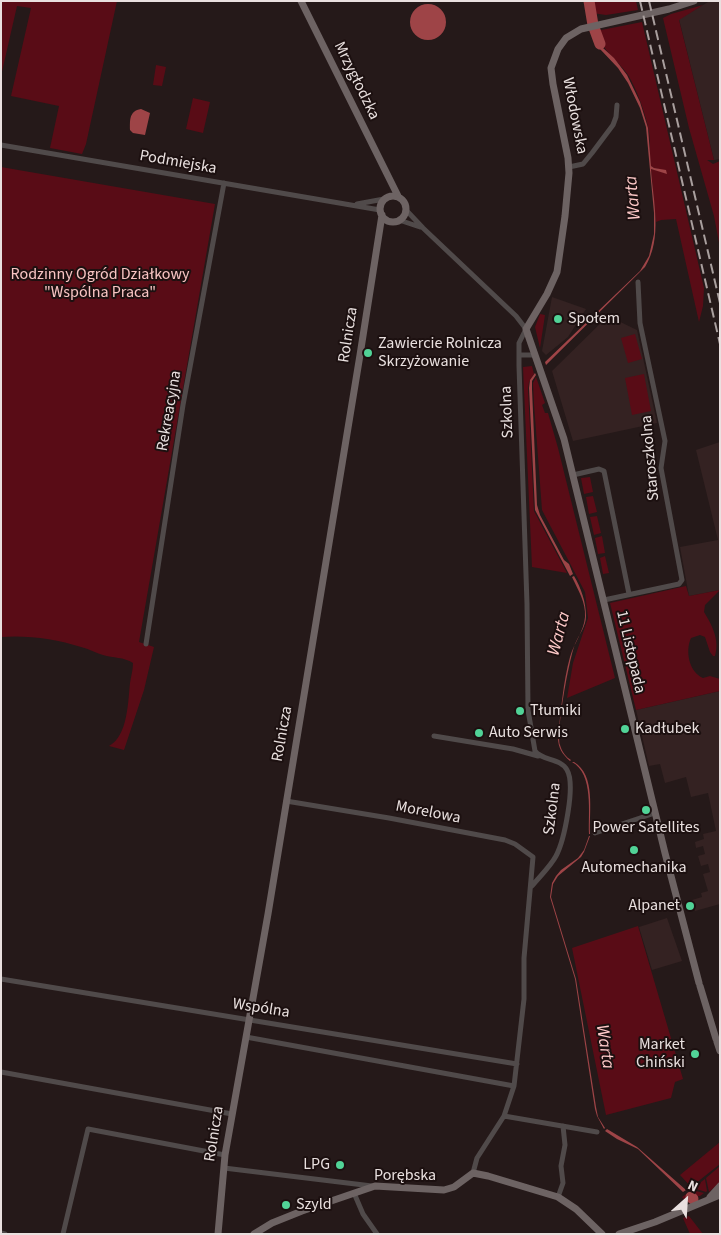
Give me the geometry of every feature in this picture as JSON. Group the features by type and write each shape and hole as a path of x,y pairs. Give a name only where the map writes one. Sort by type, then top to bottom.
{"street":[{"name":"Mrzygłodzka","path":"301,1 398,196"},
{"name":"Włodowska","path":"526,329 547,294 556,272 565,216 569,167 552,68 554,56 562,42 583,28 694,1"},
{"path":"569,167 583,164 592,153 613,125 617,105"},
{"name":"Podmiejska","path":"1,145 351,204 381,213"},
{"name":"Mrzygłodzka","path":"385,198 386,173"},
{"name":"Rekreacyjna","path":"146,644 183,406 224,183"},
{"path":"423,228 399,220 390,221 381,213 385,198 398,196 404,201 406,210 423,228 516,316 526,329"},
{"name":"Podmiejska","path":"351,204 385,198"},
{"path":"399,220 406,210"},
{"name":"Rolnicza","path":"218,1234 225,1155 286,801 381,213"},
{"name":"Rolnicza","path":"378,240 390,221"},
{"name":"Staroszkolna","path":"604,600 679,584 682,580 661,468 665,441 640,323 638,282"},
{"name":"Szkolna","path":"526,329 519,341 519,355 527,604 528,710 535,751 538,756 567,769 570,777 570,792 561,844 555,857 532,886"},
{"name":"11 Listopada","path":"526,329 564,439 655,813 699,985 720,1052"},
{"path":"519,355 537,359"},
{"path":"573,475 599,470 604,471 629,594"},
{"path":"434,736 513,749 538,756"},
{"name":"Morelowa","path":"286,801 505,840 515,844 533,857 532,886"},
{"path":"595,833 655,813"},
{"path":"532,886 524,958 524,999 514,1086 504,1116 477,1158 473,1173 558,1198 576,1209 602,1234"},
{"name":"Wspólna","path":"1,979 517,1064"},
{"path":"246,1037 514,1086"},
{"path":"1,1072 232,1114"},
{"path":"504,1116 597,1132"},
{"path":"558,1198 562,1183 561,1166 565,1145 563,1126"},
{"path":"63,1234 88,1129 225,1155"},
{"path":"224,1168 375,1186"},
{"name":"Porębska","path":"254,1234 272,1223 302,1211 375,1186 444,1190 454,1187 473,1173"},
{"path":"707,1199 720,1186"},
{"path":"354,1193 363,1214 377,1234"},
{"path":"619,1234 655,1222 719,1195"},
{"path":"1,1233 6,1234"}],"shaded area":[{"path":"710,1 720,1 720,159 714,160 679,19"},
{"path":"428,4 435,5 441,9 445,15 445,29 441,35 435,39 428,40 421,39 415,35 411,29 410,22 411,15 415,9 421,5"},
{"path":"596,31 603,48 614,58 627,75 640,102 648,128 651,166 666,170 667,174 651,169 656,219 654,244 651,256 645,267 546,365 545,362 640,271 649,256 654,234 654,213 646,127 640,108 628,83 618,68 600,49 593,32"},
{"path":"141,109 150,113 145,135 133,133 130,130 132,114"},
{"path":"552,297 586,309 568,337 546,355 542,351"},
{"path":"608,316 637,330 657,423 573,441 552,371"},
{"path":"535,373 532,389 537,505 540,515 564,560 569,564 573,574 570,576 535,510 529,388 530,380"},
{"path":"720,442 720,590 689,596 680,547 718,540 696,450"},
{"path":"574,576 583,595 586,611 585,624 580,634 585,612 581,596 572,577"},
{"path":"575,645 564,695 559,737 562,750 570,761 561,751 558,737 562,697 570,657"},
{"path":"720,691 720,904 695,911 692,900 702,897 701,893 708,891 703,874 710,872 708,864 701,866 698,856 705,854 703,846 696,848 695,842 704,839 703,834 716,831 708,793 691,797 686,777 665,783 660,764 649,766 636,710"},
{"path":"572,762 581,768 586,775 590,794 590,834 587,785 584,775"},
{"path":"589,836 584,852 581,857 558,876 553,884 551,897 576,979 596,1107 598,1117 604,1129 597,1116 595,1109 575,979 550,897 552,883 556,876 578,858 584,850"},
{"path":"667,918 682,961 652,970 639,927"},
{"path":"607,1129 637,1147 686,1190 683,1192 638,1149 617,1139 605,1131"}],"green space":[{"path":"1,1 117,1 86,144 82,154 50,148 59,106 11,96 31,8 17,6 1,76"},
{"path":"591,1 636,1 638,10 606,15 592,13"},
{"path":"703,5 679,20 714,160 707,160 713,164 720,161 720,248 714,216 689,128 663,18"},
{"path":"642,22 704,288 703,306 699,322 676,219 656,222 651,169 666,173 666,171 651,166 649,132 637,94 628,75 602,44 596,31"},
{"path":"156,65 166,67 162,86 153,85"},
{"path":"193,98 210,102 203,133 186,129"},
{"name":"Rodzinny Ogród Działkowy \"Wspólna Praca\"","path":"1,167 215,204 139,642 154,647 144,690 124,750 109,746 120,734 126,717 133,663 52,640 32,637 1,637"},
{"path":"540,314 545,315 540,348 535,327"},
{"path":"635,334 642,359 628,363 621,338"},
{"path":"532,366 534,374 529,382 528,389 534,511 567,573 532,567 523,367"},
{"path":"644,374 651,411 632,415 625,378"},
{"path":"536,377 545,403 542,405 545,413 548,413 558,448 615,678 567,698 573,663 588,618 585,592 542,510 533,383"},
{"path":"590,477 593,492 584,494 581,478"},
{"path":"593,496 597,512 589,514 586,497"},
{"path":"597,516 601,533 594,535 590,517"},
{"path":"602,536 605,553 598,554 595,538"},
{"path":"605,556 609,573 603,574 600,558"},
{"path":"686,586 689,596 720,590 705,605 704,612 716,638 715,656 710,652 705,637 700,635 691,638 688,655 691,666 698,675 703,678 710,676 720,679 720,691 636,710 610,603"},
{"path":"638,926 683,1079 675,1082 671,1098 606,1115 572,948"},
{"path":"720,1142 720,1164 691,1187 680,1175"},
{"path":"720,1166 720,1182 709,1192 706,1178"},
{"path":"705,1179 706,1192 693,1188"},
{"path":"692,1190 704,1193 700,1196 693,1196 687,1203 682,1197"},
{"path":"689,1216 703,1234 690,1234 683,1218"}],"waterway":[{"name":"Warta","path":"589,1 593,25 600,44"}],"railway":[{"path":"640,1 720,344"},
{"path":"649,1 720,303"}],"place":[{"name":"Społem","path":"558,319"},
{"name":"Zawiercie Rolnicza Skrzyżowanie","path":"368,353"},
{"name":"Tłumiki","path":"520,711"},
{"name":"Kadłubek","path":"625,729"},
{"name":"Auto Serwis","path":"479,733"},
{"name":"Power Satellites","path":"646,810"},
{"name":"Automechanika","path":"634,850"},
{"name":"Alpanet","path":"690,906"},
{"name":"Market Chiński","path":"695,1054"},
{"name":"LPG","path":"340,1165"},
{"name":"Szyld","path":"286,1205"}]}
